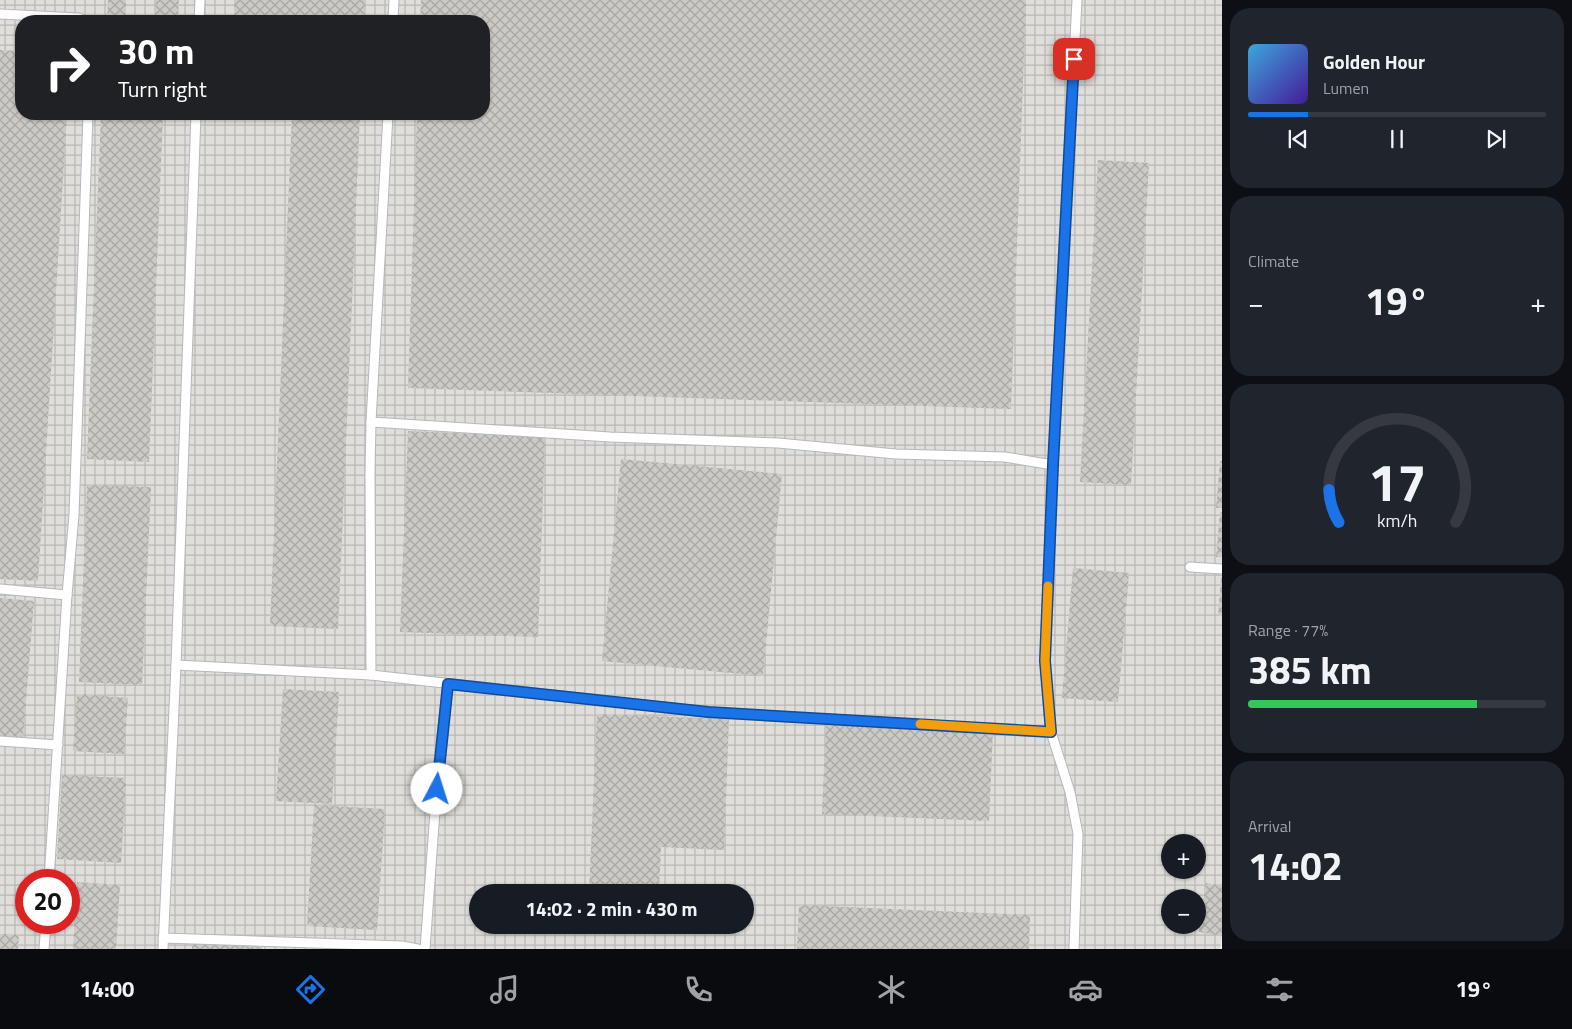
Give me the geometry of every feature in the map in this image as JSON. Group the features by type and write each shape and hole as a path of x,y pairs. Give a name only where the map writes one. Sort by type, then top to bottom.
{"lane":[{"path":"199,15 200,0"},
{"path":"393,15 394,0"},
{"path":"1074,949 1078,834 1070,792 1051,732 1045,661 1076,0"},
{"path":"0,14 20,15"},
{"path":"50,869 67,595 74,515 88,120"},
{"path":"162,949 176,665 196,120"},
{"path":"372,676 371,422 388,120"},
{"path":"371,422 610,436 778,443 896,454 1005,457 1053,465"},
{"path":"1190,567 1222,569"},
{"path":"0,589 67,595"},
{"path":"176,665 372,676 708,712 1051,732"},
{"path":"425,949 438,770 448,684"},
{"path":"0,741 58,745"},
{"path":"44,949 45,934"},
{"path":"163,938 402,946 418,949"}],"shaded area":[{"path":"0,0 1222,0 1222,935 1220,949 0,949"}],"building":[{"path":"108,0 126,0 125,15 107,15"},
{"path":"156,0 179,0 178,15 155,15"},
{"path":"235,0 365,0 364,15 234,15"},
{"path":"421,0 1026,0 1011,409 408,388 417,120 490,120 490,15 420,15"},
{"path":"0,50 15,51 15,120 67,120 38,581 0,579"},
{"path":"101,120 163,120 149,462 87,459"},
{"path":"292,120 360,120 338,629 270,626"},
{"path":"1098,160 1149,163 1131,485 1080,482"},
{"path":"408,431 545,437 538,637 400,632"},
{"path":"621,459 782,474 763,676 602,661"},
{"path":"1220,461 1222,461 1222,508 1216,508"},
{"path":"87,485 151,487 142,685 79,682"},
{"path":"1220,512 1222,512 1222,557 1216,557"},
{"path":"1073,568 1129,573 1118,702 1062,698"},
{"path":"1221,578 1222,616 1218,616"},
{"path":"0,598 34,601 23,738 0,736"},
{"path":"283,689 339,692 332,804 276,801"},
{"path":"77,694 128,698 124,754 73,751"},
{"path":"597,714 729,719 724,850 661,847 659,884 589,884"},
{"path":"826,723 993,730 989,821 822,814"},
{"path":"62,775 126,778 121,863 57,859"},
{"path":"314,805 385,809 377,930 307,926"},
{"path":"80,882 120,885 116,949 73,949 74,934 80,934"},
{"path":"1206,883 1222,886 1222,936 1206,933"},
{"path":"799,905 1030,915 1029,949 797,949"},
{"path":"0,934 19,935 18,949 0,949"},
{"path":"192,943 262,947 261,949 192,949"}],"slow traffic":[{"path":"920,724 1051,732 1045,661 1048,586"}],"route":[{"path":"437,789 448,684 708,712 1051,732 1045,661 1074,59"}]}
